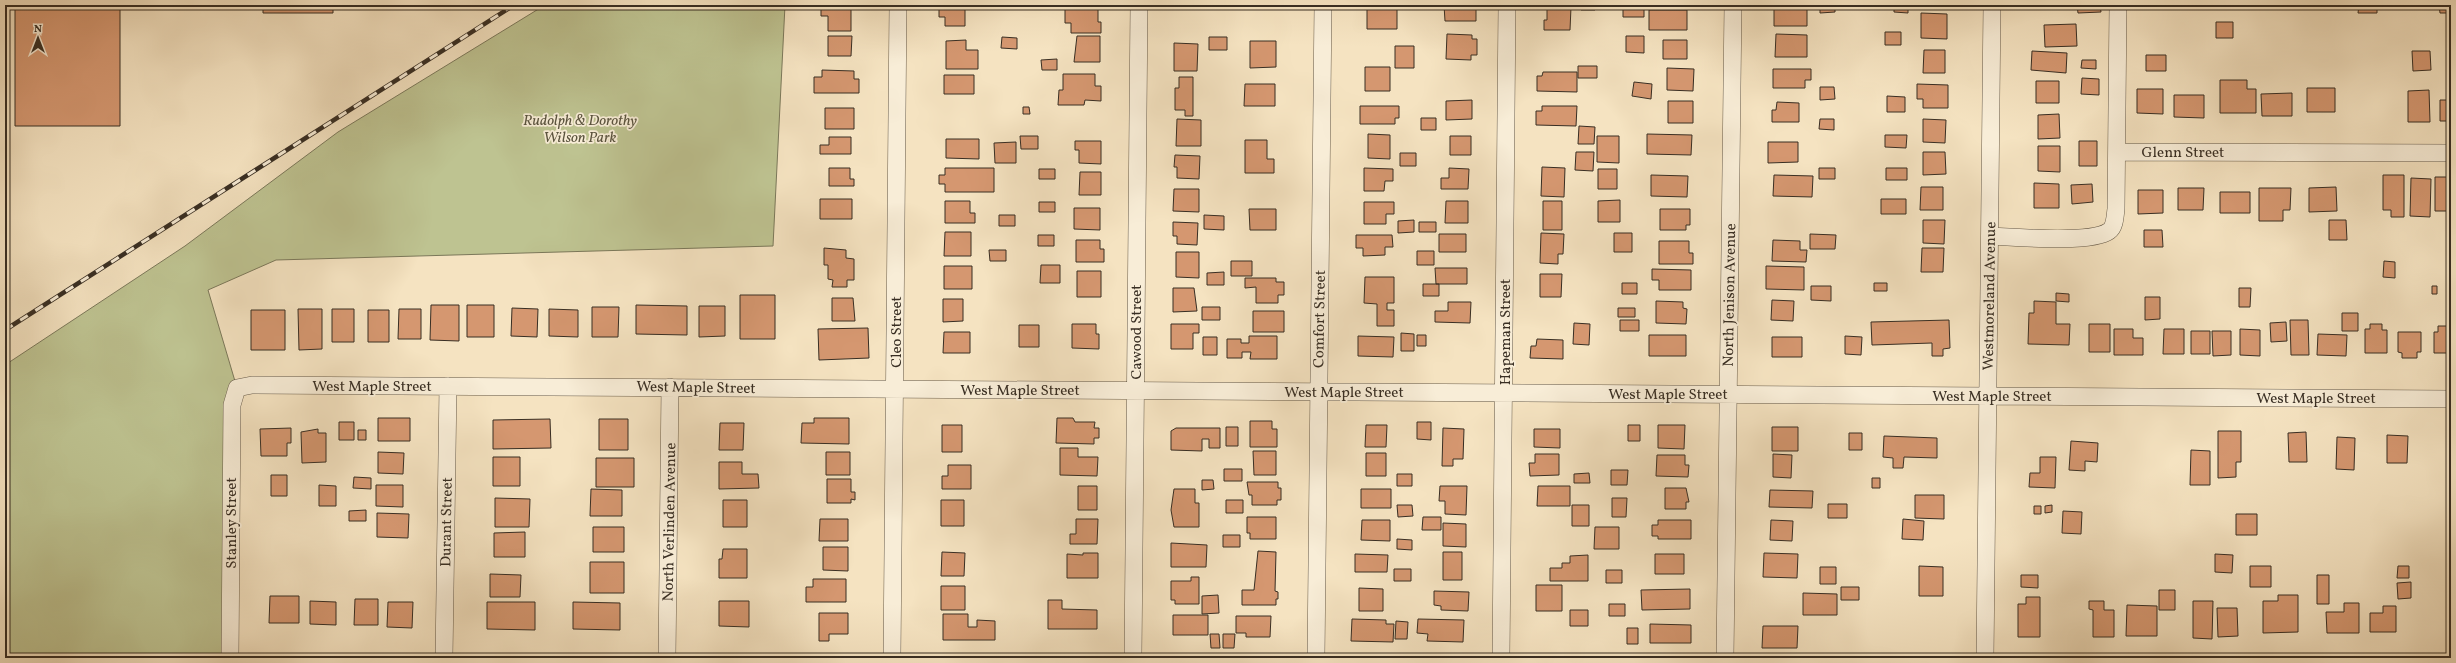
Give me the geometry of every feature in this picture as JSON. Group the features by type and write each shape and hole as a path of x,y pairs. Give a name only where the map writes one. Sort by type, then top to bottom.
{"street":[{"name":"Cleo Street","path":"892,658 898,5"},
{"name":"Cawood Street","path":"1133,658 1139,5"},
{"name":"Comfort Street","path":"1316,658 1323,5"},
{"name":"Hapeman Street","path":"1502,658 1507,5"},
{"name":"North Jenison Avenue","path":"1725,658 1733,5"},
{"name":"Westmoreland Avenue","path":"1985,658 1992,5"},
{"path":"1990,236 2093,238 2109,231 2114,223 2116,209 2118,5"},
{"name":"Glenn Street","path":"2117,152 2451,153"},
{"name":"West Maple Street","path":"236,388 252,385 670,387 2451,399"},
{"name":"Durant Street","path":"444,658 448,386"},
{"name":"North Verlinden Avenue","path":"668,658 670,387"},
{"name":"Stanley Street","path":"230,658 232,405 236,388"}],"green space":[{"name":"Rudolph & Dorothy Wilson Park","path":"545,5 785,5 773,246 276,260 208,290 237,388 234,658 5,658 5,365 185,246 338,132"}],"building":[{"path":"15,5 135,5 135,7 120,7 120,126 15,126"},
{"path":"263,5 333,5 333,13 263,13"},
{"path":"939,5 965,5 965,26 945,26 945,17 939,17"},
{"path":"1065,5 1098,5 1098,22 1101,22 1101,33 1071,33 1071,23 1065,23"},
{"path":"1401,5 1417,5 1417,9 1401,9"},
{"path":"1444,5 1476,5 1476,21 1445,21"},
{"path":"1581,5 1595,5 1595,10 1581,10"},
{"path":"1623,5 1644,5 1644,17 1623,17"},
{"path":"1820,5 1835,5 1835,12 1820,13"},
{"path":"1894,5 1908,5 1908,13 1894,12"},
{"path":"2077,5 2100,5 2101,12 2078,13"},
{"path":"2137,5 2164,5 2164,9 2137,9"},
{"path":"2180,5 2211,5 2211,9 2180,9"},
{"path":"2268,5 2295,5 2295,8 2268,8"},
{"path":"2359,5 2377,5 2377,13 2358,13"},
{"path":"2439,5 2451,5 2451,13 2440,13"},
{"path":"1774,6 1807,6 1807,26 1774,26"},
{"path":"821,7 851,7 851,31 828,31 828,16 821,16"},
{"path":"1367,7 1397,7 1397,29 1367,29"},
{"path":"1547,7 1571,7 1570,30 1544,30 1544,20 1547,20"},
{"path":"1649,10 1687,10 1687,30 1649,30"},
{"path":"1921,13 1947,14 1947,39 1921,38"},
{"path":"2216,22 2233,22 2233,38 2216,38"},
{"path":"2076,24 2077,46 2045,47 2044,25"},
{"path":"2449,26 2451,26 2451,44 2449,44"},
{"path":"1885,32 1901,32 1901,45 1885,45"},
{"path":"1447,34 1472,35 1472,39 1477,39 1477,55 1471,55 1471,60 1446,59"},
{"path":"1776,34 1807,35 1807,57 1775,57"},
{"path":"828,36 852,36 851,56 828,56"},
{"path":"1077,36 1100,36 1100,62 1074,62"},
{"path":"1626,36 1644,36 1644,53 1626,52"},
{"path":"1002,37 1017,38 1017,49 1001,48"},
{"path":"1209,37 1227,37 1227,50 1209,50"},
{"path":"966,40 966,50 978,50 978,69 946,69 946,41"},
{"path":"1663,40 1687,40 1687,59 1663,59"},
{"path":"1250,41 1276,41 1276,67 1250,68"},
{"path":"1174,43 1198,44 1197,71 1174,71"},
{"path":"1395,46 1414,46 1414,68 1395,68"},
{"path":"1924,50 1945,50 1945,73 1923,73"},
{"path":"2032,51 2067,53 2066,73 2031,70"},
{"path":"2412,51 2430,51 2431,70 2413,71"},
{"path":"2146,55 2166,55 2166,71 2146,71"},
{"path":"1057,59 1057,70 1042,70 1041,60"},
{"path":"2082,60 2096,60 2096,69 2081,68"},
{"path":"1578,66 1597,66 1597,78 1578,78"},
{"path":"1365,67 1390,67 1390,91 1365,91"},
{"path":"1667,68 1694,69 1693,91 1667,90"},
{"path":"1773,69 1811,69 1811,80 1805,80 1805,88 1773,88"},
{"path":"822,70 854,71 854,79 859,79 859,93 814,93 814,77 822,77"},
{"path":"1543,72 1577,72 1577,92 1537,91 1537,76 1542,76"},
{"path":"1063,74 1095,74 1095,86 1101,86 1101,101 1085,100 1084,105 1058,105 1059,90 1063,90"},
{"path":"944,75 974,75 974,94 944,94"},
{"path":"1179,77 1193,77 1193,116 1185,116 1185,110 1175,110 1175,88 1179,88"},
{"path":"2082,78 2099,79 2099,95 2081,94"},
{"path":"2220,80 2247,80 2247,89 2256,89 2256,113 2220,113"},
{"path":"2036,81 2059,81 2059,103 2036,103"},
{"path":"1634,82 1652,84 1651,99 1632,96"},
{"path":"1245,84 1275,84 1275,106 1244,106"},
{"path":"1917,84 1948,85 1948,108 1923,108 1923,99 1917,99"},
{"path":"1820,87 1834,87 1835,99 1820,100"},
{"path":"2307,88 2335,88 2335,112 2307,112"},
{"path":"2137,89 2163,89 2163,114 2137,113"},
{"path":"2429,90 2430,122 2408,122 2408,91"},
{"path":"2292,93 2292,116 2262,116 2261,94"},
{"path":"2174,95 2204,95 2204,118 2174,117"},
{"path":"1887,96 1905,97 1905,112 1887,112"},
{"path":"1472,100 1472,119 1446,120 1446,101"},
{"path":"2440,100 2451,100 2451,121 2440,121"},
{"path":"1668,101 1693,101 1693,123 1668,123"},
{"path":"1777,102 1799,103 1799,122 1772,122 1772,110 1776,110"},
{"path":"1360,106 1399,106 1399,118 1395,118 1395,124 1360,124"},
{"path":"1542,106 1577,106 1576,126 1536,125 1536,111 1542,111"},
{"path":"1023,107 1029,107 1030,114 1023,114"},
{"path":"825,108 854,108 854,129 825,129"},
{"path":"2059,114 2060,138 2038,139 2038,115"},
{"path":"1421,118 1436,118 1436,130 1421,130"},
{"path":"1177,119 1201,120 1201,146 1176,146"},
{"path":"1820,119 1834,119 1834,130 1819,129"},
{"path":"1923,119 1946,120 1945,143 1923,142"},
{"path":"1579,126 1595,127 1594,144 1578,144"},
{"path":"1368,134 1390,135 1390,159 1368,158"},
{"path":"1647,134 1692,135 1691,155 1647,154"},
{"path":"1885,135 1907,135 1906,148 1885,147"},
{"path":"1020,136 1038,136 1038,149 1021,149"},
{"path":"1450,136 1471,136 1471,155 1450,155"},
{"path":"1597,136 1619,136 1619,163 1597,162"},
{"path":"829,137 851,137 851,154 820,154 820,145 829,145"},
{"path":"946,139 979,139 979,159 946,158"},
{"path":"1245,140 1267,140 1267,159 1274,159 1274,173 1245,173"},
{"path":"1075,141 1101,141 1101,164 1079,163 1079,150 1075,150"},
{"path":"2079,141 2097,141 2097,166 2079,166"},
{"path":"1016,142 1016,163 995,163 994,143"},
{"path":"1768,142 1798,142 1798,162 1768,163"},
{"path":"2038,146 2060,146 2060,172 2038,171"},
{"path":"1576,152 1594,152 1593,171 1575,170"},
{"path":"1923,152 1945,152 1946,174 1923,175"},
{"path":"1400,153 1416,153 1416,166 1400,166"},
{"path":"1175,155 1200,156 1199,179 1177,178 1177,167 1174,167"},
{"path":"1542,167 1565,168 1564,197 1541,196"},
{"path":"829,168 850,168 850,179 854,179 854,186 829,186"},
{"path":"945,168 994,168 994,192 945,192 945,184 939,184 939,175 945,175"},
{"path":"1364,168 1393,169 1393,181 1385,181 1384,191 1364,191"},
{"path":"1449,168 1469,169 1468,189 1441,189 1441,178 1449,178"},
{"path":"1819,168 1835,168 1835,179 1819,179"},
{"path":"1886,168 1907,168 1907,180 1886,180"},
{"path":"1039,169 1055,169 1055,179 1039,179"},
{"path":"1598,169 1617,169 1617,189 1598,189"},
{"path":"1080,172 1101,172 1101,195 1079,195"},
{"path":"1651,175 1688,176 1687,197 1651,196"},
{"path":"1774,175 1813,176 1812,197 1773,196"},
{"path":"2383,175 2404,175 2404,217 2391,217 2391,210 2383,210"},
{"path":"2435,177 2451,177 2451,211 2435,211"},
{"path":"2411,178 2431,179 2430,217 2410,216"},
{"path":"2034,183 2059,184 2059,208 2034,208"},
{"path":"2092,184 2093,202 2072,204 2071,185"},
{"path":"1921,187 1943,187 1943,210 1920,210"},
{"path":"2336,187 2337,211 2309,212 2309,188"},
{"path":"2178,188 2204,188 2203,210 2178,210"},
{"path":"2259,188 2291,188 2290,210 2283,210 2283,221 2259,221"},
{"path":"1174,189 1199,189 1199,212 1173,211"},
{"path":"2138,190 2163,190 2163,213 2138,214"},
{"path":"2220,192 2250,192 2250,213 2220,213"},
{"path":"820,199 852,199 852,219 820,219"},
{"path":"1881,199 1906,199 1906,214 1881,214"},
{"path":"1620,200 1620,222 1598,222 1598,201"},
{"path":"945,201 970,201 970,213 975,213 975,223 945,223"},
{"path":"1446,201 1468,201 1468,223 1445,223"},
{"path":"1543,201 1562,201 1562,230 1543,230"},
{"path":"1039,202 1055,202 1055,212 1039,212"},
{"path":"1364,202 1394,202 1394,214 1386,214 1386,224 1364,224"},
{"path":"1074,208 1100,208 1100,230 1074,229"},
{"path":"1249,209 1276,209 1276,230 1250,230"},
{"path":"1660,209 1690,209 1690,225 1686,225 1686,230 1660,230"},
{"path":"999,215 1015,215 1015,226 999,226"},
{"path":"1204,215 1224,216 1224,230 1204,229"},
{"path":"1414,220 1414,232 1398,233 1398,221"},
{"path":"1923,220 1945,220 1944,244 1923,243"},
{"path":"2329,220 2346,220 2347,240 2329,240"},
{"path":"1173,222 1198,223 1197,245 1177,244 1177,236 1173,236"},
{"path":"1419,222 1436,222 1436,232 1419,232"},
{"path":"2144,230 2162,230 2163,247 2144,247"},
{"path":"945,232 971,232 971,256 944,256"},
{"path":"1541,233 1564,234 1563,254 1558,254 1558,264 1540,263"},
{"path":"1614,233 1632,233 1632,252 1614,252"},
{"path":"1439,234 1466,234 1466,252 1439,252"},
{"path":"1810,234 1836,235 1835,249 1810,249"},
{"path":"1038,235 1054,235 1054,246 1038,246"},
{"path":"1356,235 1392,235 1393,247 1385,247 1385,255 1363,256 1363,248 1356,248"},
{"path":"1076,240 1100,240 1100,249 1104,249 1104,262 1076,262"},
{"path":"1773,240 1800,241 1800,250 1807,250 1806,262 1772,261"},
{"path":"1659,241 1689,241 1689,253 1693,253 1693,264 1659,264"},
{"path":"824,248 846,250 846,258 854,259 854,280 847,280 847,287 832,287 833,280 828,279 828,265 824,265"},
{"path":"1922,248 1944,248 1943,272 1921,272"},
{"path":"989,250 1006,250 1006,261 990,261"},
{"path":"1417,251 1434,251 1434,265 1417,265"},
{"path":"1176,252 1199,252 1199,278 1176,277"},
{"path":"1231,261 1252,261 1252,276 1231,276"},
{"path":"2384,261 2395,262 2395,278 2383,277"},
{"path":"1041,265 1060,265 1060,283 1040,283"},
{"path":"944,266 972,266 972,289 944,289"},
{"path":"1766,266 1804,267 1804,290 1766,289"},
{"path":"1435,268 1467,268 1467,284 1436,284"},
{"path":"1652,269 1691,270 1691,290 1659,290 1659,280 1652,280"},
{"path":"1077,271 1101,271 1101,297 1077,297"},
{"path":"1224,272 1224,285 1207,285 1207,273"},
{"path":"1540,274 1562,274 1561,297 1540,297"},
{"path":"1365,277 1394,277 1394,303 1387,303 1387,310 1394,310 1394,326 1377,326 1377,304 1364,303"},
{"path":"1245,278 1276,278 1276,282 1284,282 1284,295 1278,295 1278,303 1256,303 1256,287 1245,288"},
{"path":"1622,283 1637,283 1637,294 1622,294"},
{"path":"1874,283 1887,283 1887,291 1874,291"},
{"path":"1423,284 1439,284 1439,296 1423,296"},
{"path":"1811,286 1831,286 1831,301 1811,300"},
{"path":"2432,286 2437,286 2437,294 2432,294"},
{"path":"1173,288 1194,288 1197,311 1173,312"},
{"path":"2239,288 2251,288 2250,307 2239,307"},
{"path":"2056,293 2069,294 2069,302 2056,301"},
{"path":"740,295 775,295 775,339 740,339"},
{"path":"2145,297 2160,297 2160,319 2145,320"},
{"path":"832,298 853,298 855,321 832,321"},
{"path":"943,299 963,299 963,321 943,322"},
{"path":"1772,300 1794,301 1793,321 1771,320"},
{"path":"1656,301 1683,302 1683,308 1687,309 1686,324 1656,323"},
{"path":"2034,301 2056,302 2056,324 2070,324 2069,345 2028,344 2029,313 2034,313"},
{"path":"1448,302 1471,302 1470,323 1435,322 1435,311 1448,311"},
{"path":"431,305 459,305 459,341 430,340"},
{"path":"467,305 494,305 494,337 467,337"},
{"path":"636,305 687,306 687,335 636,334"},
{"path":"699,306 725,306 725,336 699,337"},
{"path":"592,307 619,307 618,337 592,337"},
{"path":"1202,307 1220,307 1220,320 1202,320"},
{"path":"512,308 538,309 537,337 511,336"},
{"path":"1618,308 1635,308 1635,317 1618,317"},
{"path":"298,309 322,309 322,349 299,350"},
{"path":"332,309 354,309 354,342 332,342"},
{"path":"399,309 421,309 421,339 398,339"},
{"path":"549,309 578,310 578,337 549,336"},
{"path":"251,310 285,310 285,350 251,350"},
{"path":"368,310 389,310 389,342 368,342"},
{"path":"1253,311 1284,311 1284,332 1253,332"},
{"path":"2342,313 2358,313 2358,331 2342,331"},
{"path":"1620,320 1639,320 1639,331 1620,331"},
{"path":"1949,320 1950,348 1943,349 1943,356 1932,356 1932,343 1872,345 1871,322"},
{"path":"2290,320 2308,320 2309,355 2291,355"},
{"path":"2286,322 2287,341 2271,342 2270,323"},
{"path":"1574,323 1590,324 1589,345 1573,344"},
{"path":"1072,324 1096,324 1096,334 1099,334 1099,349 1072,348"},
{"path":"1171,324 1199,324 1199,333 1193,333 1193,349 1171,349"},
{"path":"2089,324 2110,324 2110,352 2089,352"},
{"path":"2370,324 2382,324 2382,330 2387,330 2387,353 2365,353 2365,329 2370,329"},
{"path":"1019,325 1039,325 1039,347 1019,347"},
{"path":"2438,326 2451,326 2451,353 2434,353 2434,332 2438,332"},
{"path":"868,328 869,358 819,360 818,329"},
{"path":"2114,329 2133,329 2133,338 2143,338 2143,355 2114,355"},
{"path":"2164,329 2184,329 2184,354 2163,354"},
{"path":"2240,329 2260,330 2260,356 2240,355"},
{"path":"2191,331 2210,331 2210,354 2191,354"},
{"path":"2212,331 2231,331 2231,355 2213,356"},
{"path":"944,332 970,332 970,353 943,353"},
{"path":"2398,332 2421,332 2421,352 2417,352 2417,358 2402,358 2402,353 2398,352"},
{"path":"1401,333 1414,334 1414,351 1401,351"},
{"path":"2318,334 2347,335 2346,356 2317,355"},
{"path":"1417,335 1426,335 1426,346 1417,346"},
{"path":"1649,335 1686,335 1686,356 1649,356"},
{"path":"1249,336 1277,336 1277,359 1250,359 1251,352 1242,352 1242,358 1227,358 1227,339 1241,339 1241,343 1249,343"},
{"path":"1358,336 1394,337 1393,357 1358,356"},
{"path":"1845,336 1862,337 1861,355 1845,354"},
{"path":"1203,337 1217,337 1217,355 1203,355"},
{"path":"1772,337 1802,337 1802,357 1772,357"},
{"path":"1537,339 1563,340 1563,359 1530,358 1531,346 1536,346"},
{"path":"378,418 410,418 410,441 378,441"},
{"path":"814,418 849,418 849,444 801,443 802,423 814,423"},
{"path":"1057,418 1073,418 1075,422 1095,422 1094,428 1099,428 1099,438 1094,438 1094,444 1056,443"},
{"path":"550,419 551,448 493,449 493,420"},
{"path":"599,419 628,419 628,450 599,450"},
{"path":"1250,421 1272,421 1272,429 1277,429 1277,447 1250,447"},
{"path":"339,422 354,422 354,440 339,440"},
{"path":"1417,422 1431,422 1431,440 1417,439"},
{"path":"720,423 744,423 743,450 719,450"},
{"path":"942,425 962,425 962,452 942,452"},
{"path":"1366,425 1387,425 1386,447 1365,447"},
{"path":"1628,425 1640,425 1640,441 1628,441"},
{"path":"1658,425 1685,425 1684,449 1658,448"},
{"path":"1226,427 1238,427 1238,446 1226,446"},
{"path":"1772,427 1798,427 1798,451 1772,451"},
{"path":"291,428 291,443 287,443 287,456 261,456 260,429"},
{"path":"1176,428 1220,428 1220,448 1209,448 1209,439 1202,439 1202,451 1171,450 1171,431"},
{"path":"1443,428 1464,429 1463,459 1453,459 1453,466 1442,466"},
{"path":"318,429 318,433 326,433 326,462 302,463 301,432"},
{"path":"1534,429 1560,429 1560,448 1534,447"},
{"path":"358,430 366,430 366,440 358,440"},
{"path":"2218,431 2241,431 2241,462 2236,462 2236,477 2218,478"},
{"path":"2306,432 2307,462 2289,462 2288,433"},
{"path":"1849,433 1862,433 1862,450 1849,450"},
{"path":"2387,435 2408,436 2407,463 2387,463"},
{"path":"1884,436 1937,438 1937,458 1904,457 1903,468 1893,468 1893,458 1883,457"},
{"path":"2337,437 2355,438 2354,470 2336,469"},
{"path":"2071,441 2098,443 2097,462 2085,461 2085,471 2069,470"},
{"path":"1060,448 1078,448 1078,457 1098,457 1097,476 1060,475"},
{"path":"2191,450 2210,451 2210,485 2190,485"},
{"path":"1253,451 1276,451 1276,475 1254,475"},
{"path":"378,452 404,453 403,474 378,473"},
{"path":"826,452 850,452 850,475 826,475"},
{"path":"1366,453 1386,453 1386,476 1366,476"},
{"path":"1535,454 1559,454 1559,475 1530,476 1529,463 1535,463"},
{"path":"1773,454 1792,455 1791,478 1773,477"},
{"path":"1657,455 1685,455 1685,465 1689,465 1688,477 1656,476"},
{"path":"493,457 520,457 520,486 493,486"},
{"path":"2040,457 2056,457 2055,488 2029,487 2030,473 2040,473"},
{"path":"596,458 634,458 634,487 596,487"},
{"path":"719,462 742,462 742,474 758,474 759,488 719,489"},
{"path":"948,465 971,465 971,489 942,489 942,476 948,476"},
{"path":"1224,469 1242,469 1242,481 1224,481"},
{"path":"1611,470 1628,470 1627,485 1611,485"},
{"path":"1589,473 1590,483 1574,483 1574,474"},
{"path":"1397,474 1412,474 1412,486 1397,486"},
{"path":"271,475 287,475 287,496 271,496"},
{"path":"354,477 371,478 371,489 353,488"},
{"path":"1872,478 1880,478 1880,488 1872,488"},
{"path":"827,479 851,479 851,492 855,492 855,500 851,499 851,503 827,503"},
{"path":"1202,480 1213,480 1214,489 1202,490"},
{"path":"1247,482 1278,482 1278,488 1281,488 1281,500 1277,500 1277,505 1252,505 1252,495 1249,495"},
{"path":"319,485 336,486 336,506 319,506"},
{"path":"376,485 403,485 403,507 376,506"},
{"path":"1078,486 1097,486 1097,510 1078,510"},
{"path":"1440,486 1467,486 1466,515 1445,514 1445,501 1439,501"},
{"path":"1538,486 1570,486 1570,506 1537,506"},
{"path":"1665,488 1686,488 1689,502 1686,502 1686,509 1665,509"},
{"path":"591,489 622,490 622,516 590,516"},
{"path":"1174,489 1195,489 1195,503 1199,503 1199,527 1174,527 1171,510"},
{"path":"1361,489 1391,489 1391,508 1361,508"},
{"path":"2451,489 2451,549 2450,549"},
{"path":"1770,490 1813,491 1812,508 1769,507"},
{"path":"1915,495 1944,495 1944,519 1915,518"},
{"path":"495,498 530,499 529,527 495,527"},
{"path":"1612,498 1627,498 1626,517 1612,517"},
{"path":"723,500 747,500 747,527 723,527"},
{"path":"941,500 964,500 964,526 941,526"},
{"path":"1226,500 1243,500 1243,513 1226,513"},
{"path":"1828,504 1847,504 1847,518 1828,518"},
{"path":"1397,505 1412,505 1413,516 1398,517"},
{"path":"1572,505 1589,505 1589,526 1572,526"},
{"path":"2052,505 2052,512 2045,513 2045,506"},
{"path":"2034,506 2041,506 2041,514 2034,514"},
{"path":"366,510 366,521 349,521 349,511"},
{"path":"2063,511 2082,512 2081,534 2062,533"},
{"path":"377,513 409,514 408,538 377,537"},
{"path":"2236,514 2257,514 2257,535 2236,535"},
{"path":"1247,517 1276,517 1276,539 1250,539 1250,533 1247,533"},
{"path":"1423,517 1441,517 1441,530 1422,530"},
{"path":"820,519 848,519 848,541 819,541"},
{"path":"1076,519 1098,519 1097,544 1070,544 1070,534 1076,534"},
{"path":"1903,519 1924,521 1923,540 1902,539"},
{"path":"1362,520 1390,520 1390,541 1361,540"},
{"path":"1658,520 1691,520 1691,539 1658,539 1658,536 1652,536 1652,525 1658,525"},
{"path":"1771,520 1793,521 1792,541 1770,540"},
{"path":"1443,523 1466,524 1466,547 1443,546"},
{"path":"593,527 624,527 624,552 593,552"},
{"path":"1595,527 1619,527 1619,549 1594,549"},
{"path":"525,532 525,557 494,557 494,533"},
{"path":"1223,535 1240,535 1240,547 1223,547"},
{"path":"1397,539 1412,540 1412,550 1397,549"},
{"path":"1171,543 1207,545 1206,567 1171,567"},
{"path":"823,547 848,547 848,571 823,570"},
{"path":"723,549 747,549 747,578 719,578 719,559 722,559"},
{"path":"1258,551 1276,552 1275,591 1278,592 1278,599 1276,599 1276,605 1242,605 1242,590 1254,590"},
{"path":"942,552 965,553 964,576 941,576"},
{"path":"1443,552 1462,552 1462,580 1443,580"},
{"path":"1083,553 1098,553 1098,578 1067,578 1067,554 1083,555"},
{"path":"1764,553 1798,554 1797,578 1763,577"},
{"path":"1355,554 1388,555 1387,572 1355,572"},
{"path":"1655,554 1684,554 1684,574 1655,574"},
{"path":"2215,554 2233,555 2232,573 2215,572"},
{"path":"1588,555 1588,581 1550,581 1550,568 1562,568 1562,563 1570,563 1570,556"},
{"path":"590,562 624,562 624,593 590,593"},
{"path":"1919,566 1943,567 1943,596 1919,596"},
{"path":"2250,566 2271,566 2271,587 2250,587"},
{"path":"2398,566 2409,566 2409,578 2397,578"},
{"path":"1820,567 1836,567 1836,584 1820,584"},
{"path":"1394,569 1411,569 1411,581 1394,581"},
{"path":"1606,570 1622,570 1622,583 1606,583"},
{"path":"490,574 521,575 520,597 490,597"},
{"path":"2021,575 2038,575 2038,588 2021,587"},
{"path":"2317,575 2329,575 2329,604 2317,604"},
{"path":"1191,577 1199,577 1199,604 1175,604 1175,600 1171,600 1171,581 1191,581"},
{"path":"813,579 846,579 846,602 806,602 806,587 813,587"},
{"path":"2411,582 2411,598 2398,599 2397,583"},
{"path":"1536,585 1562,585 1562,611 1536,611"},
{"path":"941,586 965,586 965,610 941,610"},
{"path":"1841,587 1859,587 1859,600 1841,600"},
{"path":"1359,588 1383,589 1383,611 1359,611"},
{"path":"1690,589 1690,609 1642,610 1641,590"},
{"path":"2159,590 2175,590 2175,610 2159,610"},
{"path":"1434,591 1469,592 1468,611 1441,610 1441,606 1434,605"},
{"path":"1803,593 1837,594 1837,615 1803,615"},
{"path":"1218,595 1219,613 1202,614 1202,596"},
{"path":"2278,595 2298,595 2298,632 2263,633 2263,601 2278,601"},
{"path":"270,596 299,596 299,623 269,623"},
{"path":"2026,597 2040,597 2040,637 2018,637 2018,604 2026,604"},
{"path":"355,599 378,599 378,625 354,625"},
{"path":"1048,600 1062,600 1062,609 1097,610 1097,629 1048,629"},
{"path":"310,601 336,602 336,625 310,624"},
{"path":"719,601 749,601 749,627 719,626"},
{"path":"2089,601 2104,601 2104,610 2114,610 2114,637 2093,637 2093,610 2089,609"},
{"path":"2193,601 2213,601 2212,639 2193,638"},
{"path":"388,602 413,602 412,628 387,627"},
{"path":"487,602 535,602 535,630 487,629"},
{"path":"573,602 620,603 620,630 573,629"},
{"path":"2344,603 2359,603 2359,633 2327,633 2326,612 2344,612"},
{"path":"1609,604 1625,604 1625,616 1609,616"},
{"path":"2127,605 2157,606 2157,636 2126,636"},
{"path":"2383,606 2396,606 2396,632 2370,632 2370,613 2383,613"},
{"path":"2217,608 2237,608 2238,636 2218,637"},
{"path":"1570,610 1588,610 1588,626 1570,626"},
{"path":"819,613 848,613 848,634 829,634 829,641 819,641"},
{"path":"943,614 968,614 968,627 977,627 977,620 995,621 995,640 943,640"},
{"path":"1173,615 1208,615 1208,635 1173,635"},
{"path":"1236,616 1271,616 1270,637 1246,637 1246,633 1236,633"},
{"path":"1352,619 1386,620 1386,624 1394,624 1393,642 1351,641"},
{"path":"1418,619 1464,620 1463,642 1427,641 1428,634 1417,633"},
{"path":"1396,621 1408,622 1407,639 1395,639"},
{"path":"1650,624 1691,625 1691,643 1650,643"},
{"path":"1763,626 1798,626 1797,648 1762,648"},
{"path":"1627,628 1638,628 1638,644 1627,644"},
{"path":"1210,634 1219,634 1220,648 1211,648"},
{"path":"1223,634 1235,634 1234,648 1223,648"}],"railway":[{"path":"5,330 514,5"}]}
